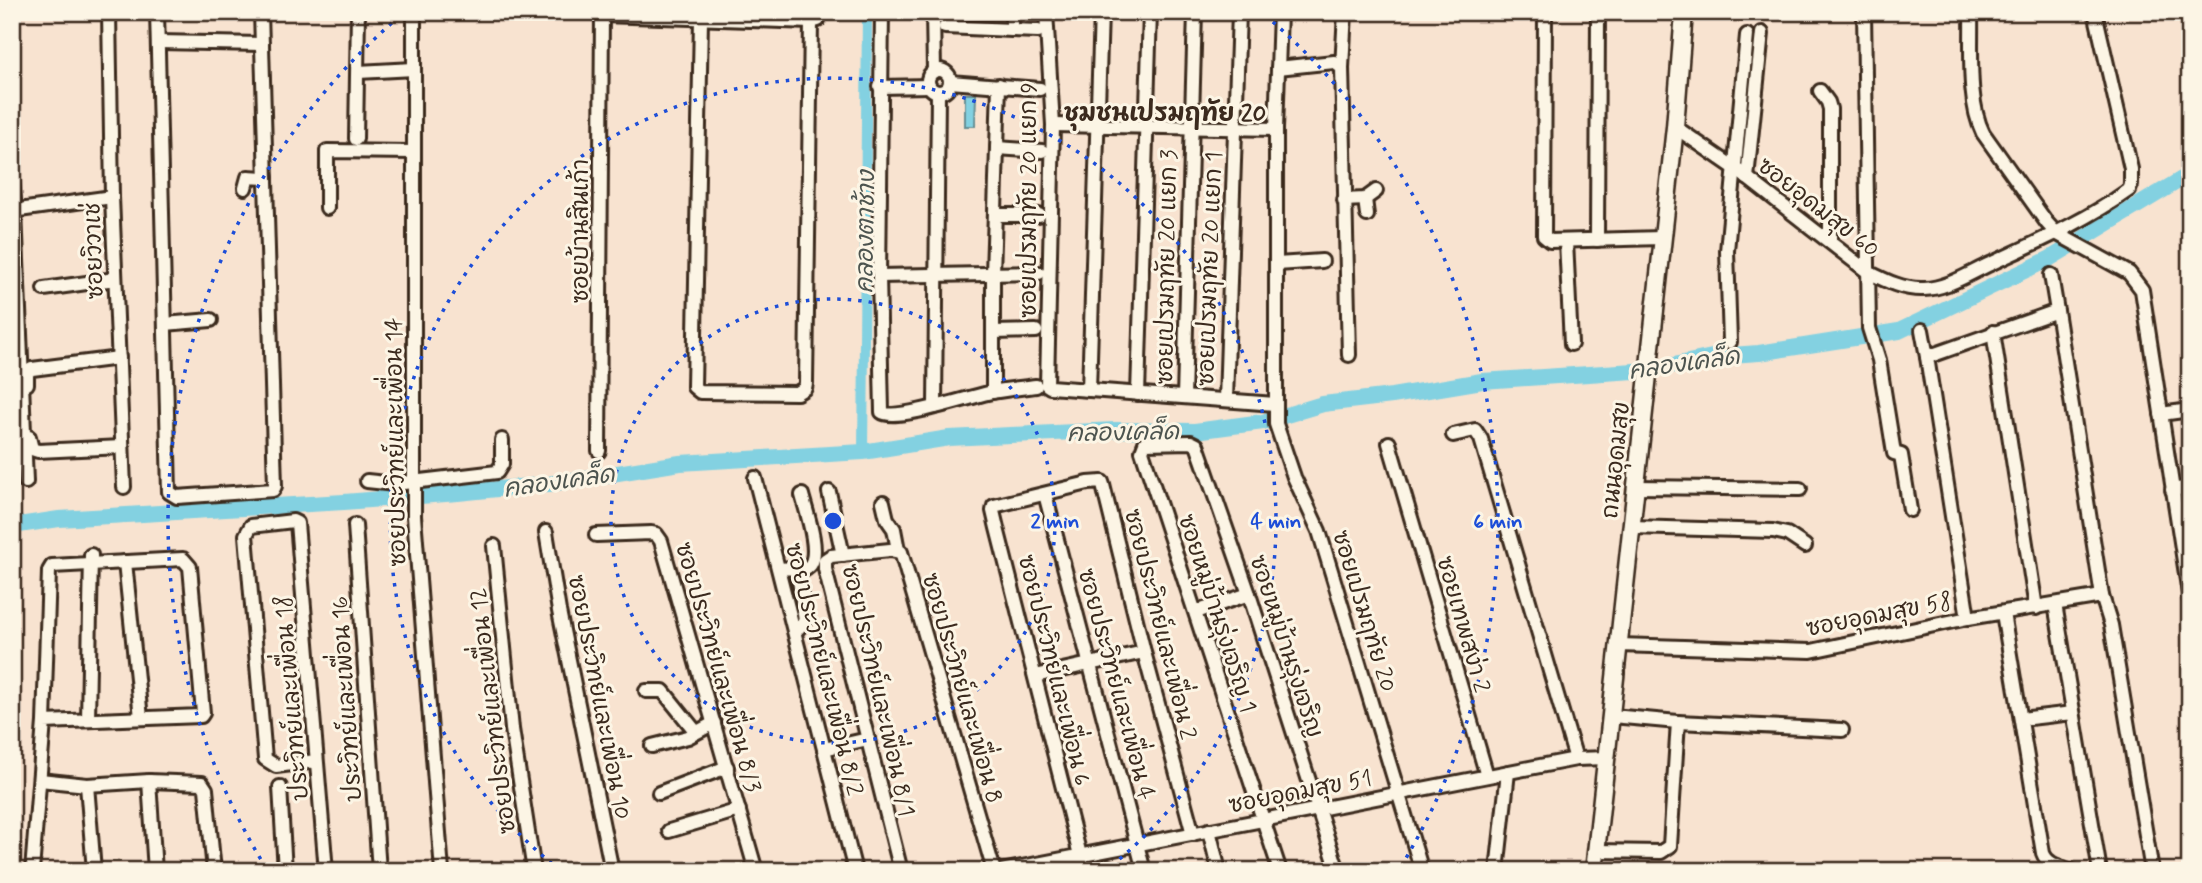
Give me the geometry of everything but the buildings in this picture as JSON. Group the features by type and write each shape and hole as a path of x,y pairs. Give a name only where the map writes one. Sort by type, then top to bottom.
{"main road":[{"name":"ถนนอุดมสุข","path":"1594,871 1675,127 1684,12"}],"street":[{"name":"ซอยวิวาเช่","path":"109,12 112,197 124,487"},
{"path":"158,12 169,492 177,497 273,490 276,484 261,12"},
{"path":"356,139 358,12"},
{"name":"ซอยประวิทย์และเพื่อน 14","path":"414,12 414,516 442,871"},
{"path":"882,12 879,276 882,412 890,416 993,392 1036,386"},
{"path":"933,12 934,71 929,78 933,89 935,407"},
{"path":"1012,12 1012,30"},
{"name":"ซอยเปรมฤทัย 20 แยก 9","path":"1046,12 1053,125 1046,382 1050,387 1089,390"},
{"path":"1101,12 1089,390 1226,400 1275,414"},
{"path":"1138,394 1150,12"},
{"name":"ซอยเปรมฤทัย 20 แยก 3","path":"1184,397 1195,12"},
{"name":"ซอยเปรมฤทัย 20 แยก 1","path":"1226,400 1238,12"},
{"name":"ซอยเปรมฤทัย 20","path":"1280,12 1276,129 1275,414 1294,477 1320,531 1422,871"},
{"path":"1345,12 1342,68 1349,355"},
{"path":"1545,12 1544,236 1550,241 1662,238"},
{"path":"1597,240 1598,12"},
{"path":"1864,12 1870,334 1879,360 1894,453 1900,455 1910,510"},
{"path":"1971,12 1974,102 1979,124 2047,223 2061,236 2129,273 2143,290 2190,600"},
{"name":"ซอยอุดมสุข 60","path":"1675,127 1733,167 1868,272 1889,283 1910,289 1933,289 2061,236 2122,195 2131,185 2131,169 2095,12"},
{"path":"602,13 701,19 720,15 815,17 806,383 805,388 797,393 700,393 694,387 701,19"},
{"name":"ซอยบ้านสินเก้า","path":"599,451 602,13"},
{"path":"945,27 1038,31"},
{"path":"1747,178 1762,33"},
{"path":"1730,342 1727,251 1747,36"},
{"path":"158,42 262,44"},
{"path":"1278,68 1334,62 1342,68"},
{"path":"358,72 414,69"},
{"path":"934,71 946,72 950,82"},
{"path":"950,82 1040,89"},
{"path":"880,87 933,89 944,92 950,82"},
{"path":"993,392 993,274 999,85"},
{"path":"1820,91 1829,102 1830,109 1830,242"},
{"path":"1053,125 1276,129"},
{"path":"997,148 1042,151"},
{"path":"327,208 327,151 414,152"},
{"path":"245,188 248,177 266,178"},
{"path":"12,181 17,382 26,482"},
{"path":"1344,200 1365,199 1376,191"},
{"path":"14,210 112,197"},
{"path":"1365,199 1367,215"},
{"path":"996,215 1039,215"},
{"path":"1566,241 1571,344"},
{"path":"1277,264 1322,261"},
{"path":"879,276 1040,273"},
{"path":"2051,275 2102,596 2111,625 2152,871"},
{"path":"44,289 115,279"},
{"path":"1927,357 2057,311"},
{"path":"165,324 211,320"},
{"path":"1922,330 1968,618"},
{"path":"993,332 1036,331"},
{"path":"1993,332 2036,608"},
{"path":"119,358 32,369 27,375 32,449 38,451 122,447"},
{"path":"2161,414 2190,410"},
{"path":"1453,435 1475,430 1481,439 1576,759"},
{"path":"368,481 385,484 414,483 497,472 502,464 502,440"},
{"name":"ซอยหมู่บ้านรุ่งเจริญ","path":"1169,442 1197,444 1249,594 1338,871"},
{"name":"ซอยหมู่บ้านรุ่งเจริญ 1","path":"1169,442 1145,443 1142,451 1280,871"},
{"name":"ซอยเทพสง่า 2","path":"1390,443 1487,776"},
{"name":"ซอยประวิทย์และเพื่อน 8/2","path":"755,478 855,871"},
{"name":"ซอยประวิทย์และเพื่อน 2","path":"1045,494 1102,482 1192,834"},
{"path":"1636,487 1800,489"},
{"path":"2172,490 2190,487"},
{"path":"829,492 843,555"},
{"name":"ซอยประวิทย์และเพื่อน 4","path":"1045,494 1144,871"},
{"name":"ซอยประวิทย์และเพื่อน 6","path":"1045,494 1001,503 992,508 1084,871"},
{"path":"798,574 811,565 814,556 814,543 802,495"},
{"path":"883,502 887,519 894,529 898,550"},
{"name":"ประวิทย์และเพื่อน 18","path":"316,761 276,766 265,760 262,749 247,530 251,526 293,521 297,523 326,871"},
{"name":"ประวิทย์และเพื่อน 16","path":"355,525 379,871"},
{"path":"1631,527 1773,531 1787,534 1805,546"},
{"name":"ซอยประวิทย์และเพื่อน 10","path":"546,532 559,611 612,871"},
{"name":"ซอยประวิทย์และเพื่อน 8/3","path":"596,535 647,533 656,534 658,537 757,871"},
{"name":"ซอยประวิทย์และเพื่อน 12","path":"494,546 512,730 534,871"},
{"name":"ซอยประวิทย์และเพื่อน 8","path":"866,553 901,552 994,871"},
{"name":"ซอยประวิทย์และเพื่อน 8/1","path":"866,553 831,556 825,560 825,569 901,871"},
{"path":"88,720 91,559"},
{"path":"32,871 44,722 49,571 52,566 91,559 125,562 183,559 187,562 190,567 205,709 201,716 44,722"},
{"path":"125,562 141,718"},
{"path":"779,569 789,566 798,574 804,621 795,632"},
{"path":"1196,612 1249,594"},
{"name":"ซอยอุดมสุข 58","path":"1619,645 1811,651 1968,618 2102,596"},
{"path":"2055,604 2100,871"},
{"path":"2003,614 2045,859 2072,871"},
{"path":"1035,676 1144,652"},
{"path":"646,691 663,691 696,732"},
{"path":"2021,719 2073,713"},
{"path":"1612,716 1842,730"},
{"path":"1596,851 1661,852 1670,846 1678,722"},
{"path":"652,746 688,737 714,723"},
{"path":"824,749 868,739"},
{"name":"ซอยอุดมสุข 51","path":"1001,871 1576,759 1607,758"},
{"path":"659,793 727,767"},
{"path":"1497,871 1508,772"},
{"path":"40,780 87,785 149,781 199,782 205,785 214,871"},
{"path":"149,781 155,871"},
{"path":"87,785 94,871"},
{"path":"280,787 285,871"},
{"path":"669,831 739,810"},
{"path":"1209,830 1219,871"}],"water":[{"path":"965,94 976,94 975,126 965,126"}],"waterway":[{"name":"คลองตาช้าง","path":"863,452 867,12"},
{"name":"คลองเคล็ด","path":"12,526 59,519 458,493 549,484 680,463 863,452 949,438 1115,430 1195,431 1263,422 1323,404 1482,381 1650,370 1717,356 1759,353 1899,331 2049,259 2190,174"}],"district":[{"name":"ชุมชนเปรมฤทัย 20","path":"1165,113"}]}
